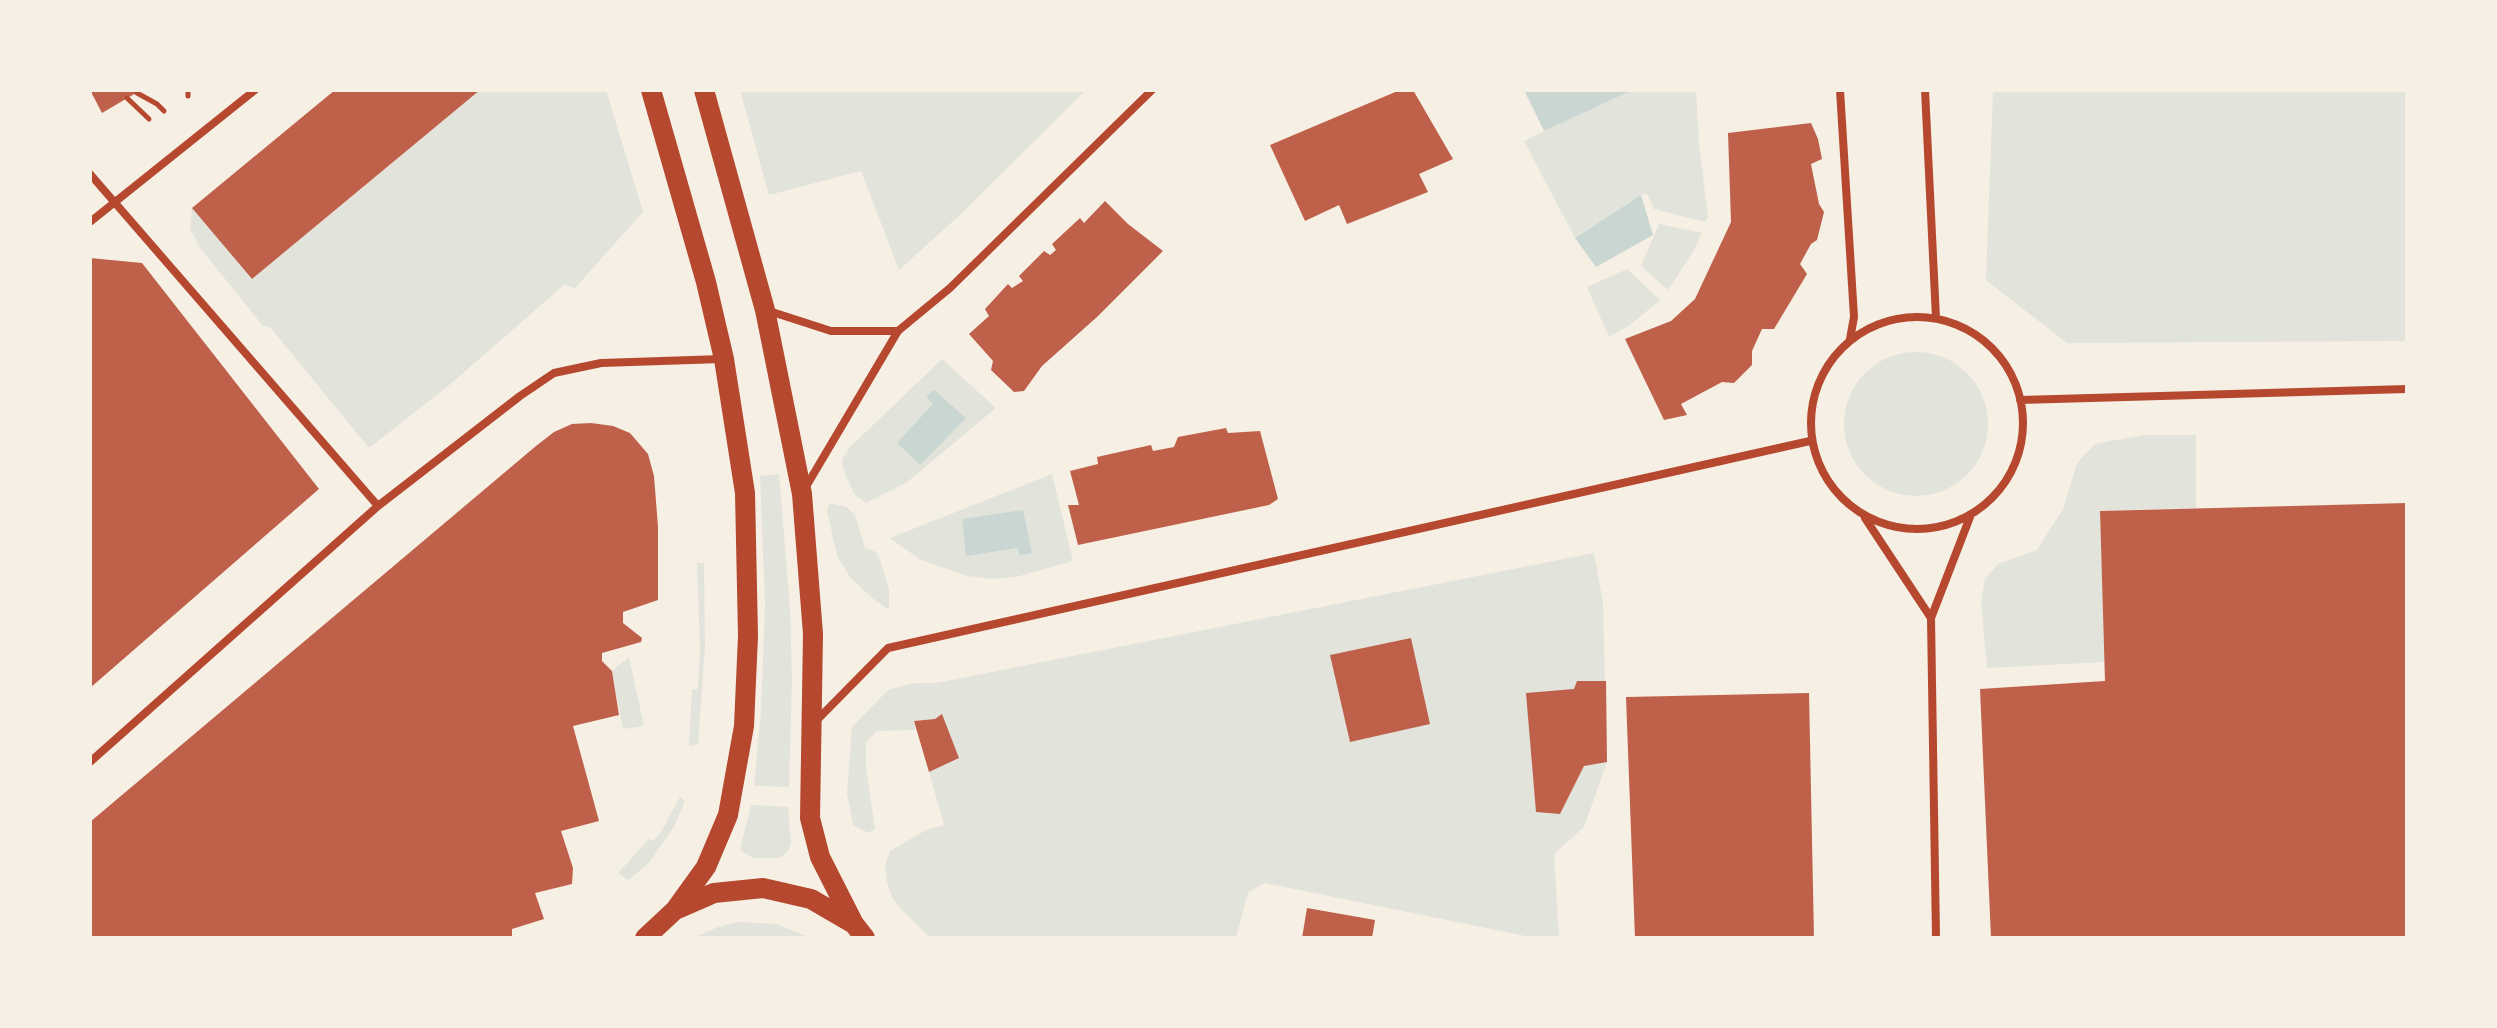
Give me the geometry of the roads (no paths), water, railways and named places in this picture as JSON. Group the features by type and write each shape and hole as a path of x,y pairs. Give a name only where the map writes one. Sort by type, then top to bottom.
{"main road":[{"path":"645,938 675,910 706,867 728,815 744,726 748,636 745,493 724,359 706,282 651,90"},
{"path":"704,90 765,310 802,494 813,634 810,818 820,857 859,931"},
{"path":"675,910 714,893 763,888 811,899 859,931"}],"street":[{"path":"90,222 255,90"},
{"path":"802,494 898,331 950,288 1152,90"},
{"path":"1840,90 1854,317 1850,339"},
{"path":"1925,90 1936,318"},
{"path":"90,174 378,506"},
{"path":"765,310 831,331 898,331"},
{"path":"1865,517 1901,529 1935,529 1970,517 2002,488 2019,455 2024,416 2015,380 1992,347 1962,326 1936,318 1899,317 1850,339 1825,367 1811,404 1810,441 1822,474 1836,494 1865,517 1931,618"},
{"path":"90,762 378,506 554,373 601,363 724,359"},
{"path":"2020,400 2407,389"},
{"path":"811,726 888,648 1810,441"},
{"path":"1936,938 1931,618 1970,517"}]}
